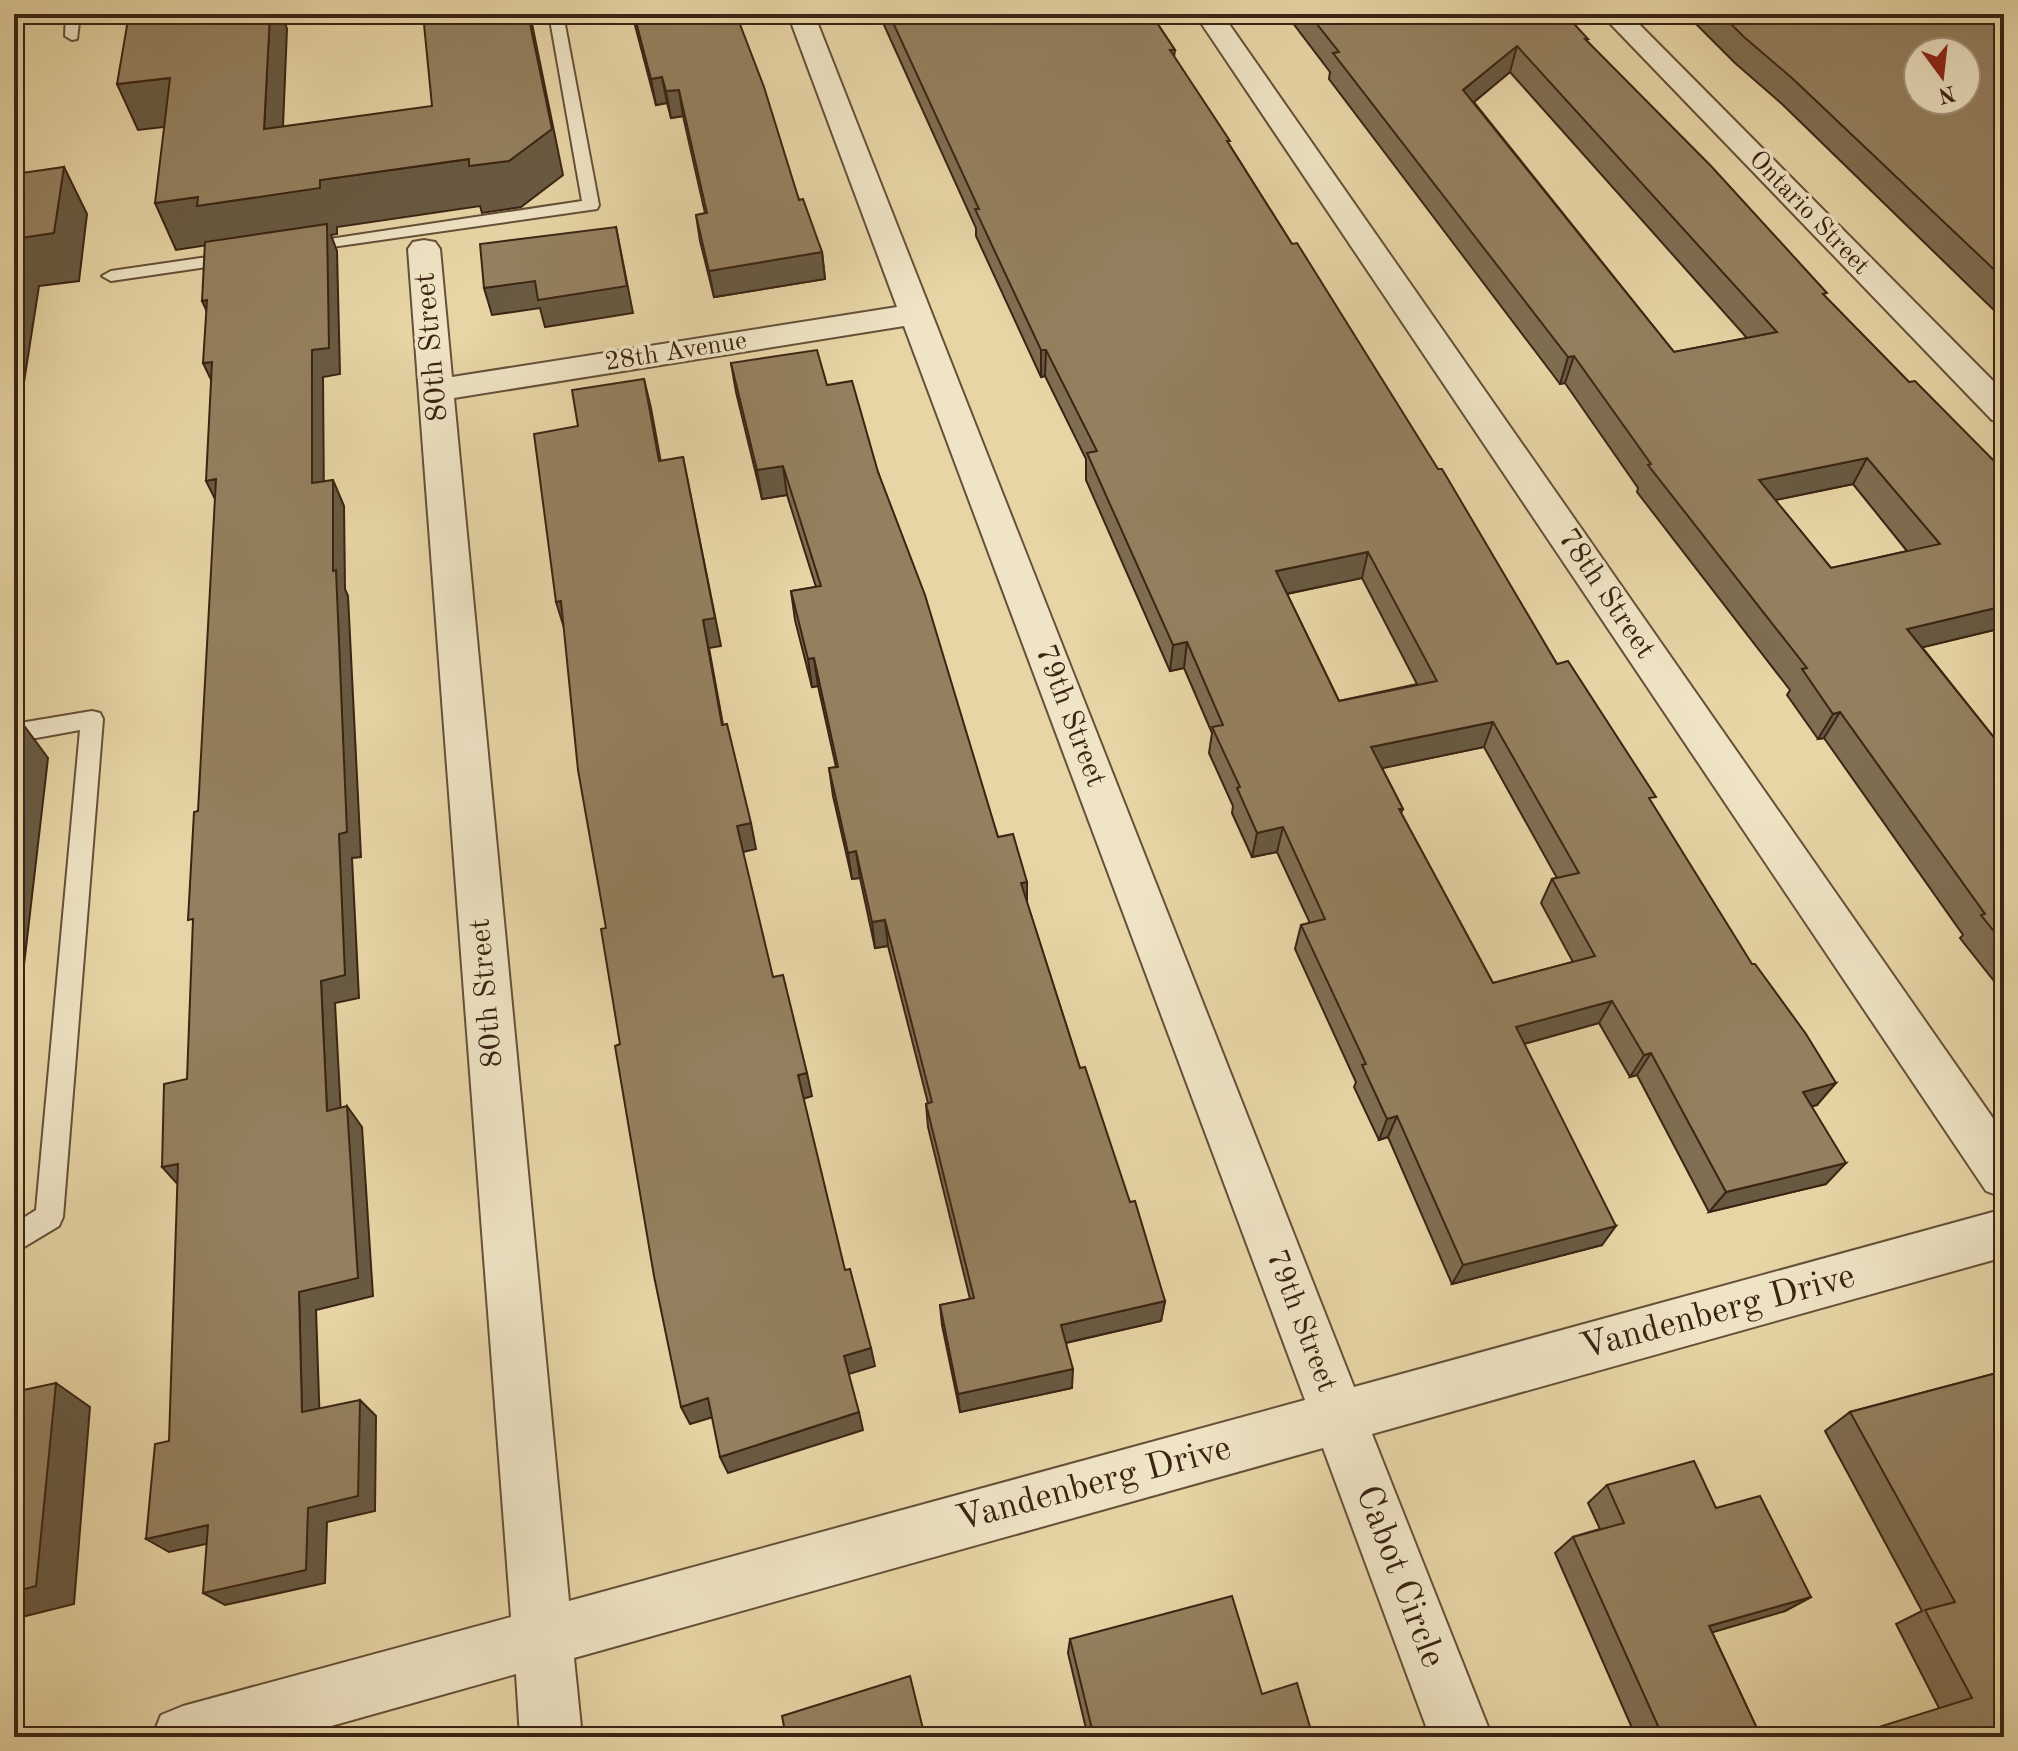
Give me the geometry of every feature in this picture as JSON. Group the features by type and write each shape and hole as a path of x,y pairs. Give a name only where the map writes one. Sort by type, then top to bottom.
{"street":[{"name":"79th Street","path":"801,14 1338,1418"},
{"name":"78th Street","path":"1208,14 2004,1175"},
{"name":"Ontario Street","path":"1614,14 2004,412"},
{"name":"80th Street","path":"424,249 551,1737"},
{"name":"28th Avenue","path":"436,390 916,314"},
{"name":"Vandenberg Drive","path":"183,1737 2004,1233"},
{"name":"Cabot Circle","path":"1338,1418 1461,1737"}],"lane":[{"path":"72,36 73,14"},
{"path":"282,251 591,205 556,14"},
{"path":"111,276 251,256"},
{"path":"14,733 92,719 49,1217 14,1240"}],"building":[{"path":"129,14 270,14 264,129 432,106 423,14 528,14 552,129 509,161 469,166 469,159 320,180 320,188 197,206 198,197 155,203 170,78 117,84"},
{"path":"634,14 736,14 764,87 799,200 803,199 822,252 709,271 696,215 707,213 679,90 666,91 662,77 651,79"},
{"path":"889,14 1151,14 1175,50 1170,50 1292,244 1297,243 1438,469 1442,469 1557,664 1568,661 1656,797 1649,798 1752,964 1806,1034 1836,1083 1803,1092 1846,1163 1726,1192 1651,1053 1644,1055 1612,1001 1516,1027 1616,1226 1463,1265 1397,1116 1387,1119 1362,1065 1366,1064 1301,925 1325,919 1283,827 1257,833 1212,727 1223,725 1187,642 1173,645 1087,453 1097,451 1046,350 1041,350 975,209 979,209","holes":["1368,552 1437,681 1339,701 1276,571","1493,722 1579,873 1552,879 1595,956 1493,983 1399,809 1403,809 1371,747"]},
{"path":"1309,14 1565,14 1588,39 1585,39 1711,166 1827,293 1823,294 1909,382 1915,381 2004,471 2004,606 1907,629 2004,750 2004,944 1840,712 1833,714 1802,669 1807,668 1648,465 1651,464 1574,356 1568,357 1333,53 1339,52","holes":["1517,46 1777,332 1674,352 1463,90","1867,458 1940,544 1831,568 1759,480"]},
{"path":"1721,14 1982,14 2004,31 2004,279"},
{"path":"64,167 54,233 14,239 14,174"},
{"path":"327,224 329,348 312,350 312,483 333,480 333,571 336,570 347,832 339,834 345,975 321,981 327,1111 347,1106 358,1278 299,1292 302,1412 360,1400 358,1496 308,1508 306,1570 203,1593 208,1525 146,1539 155,1444 169,1441 178,1164 162,1167 164,1084 187,1079 193,919 188,920 194,812 198,811 216,479 206,481 212,362 203,363 207,300 202,301 205,242"},
{"path":"616,227 627,286 538,300 535,281 484,288 480,244"},
{"path":"817,350 827,385 852,381 878,472 925,595 998,837 1013,834 1027,882 1021,883 1080,1068 1085,1067 1130,1202 1135,1201 1165,1301 1061,1325 1073,1369 958,1394 940,1305 974,1298 926,1104 932,1102 885,920 872,922 856,851 848,853 829,768 838,767 814,658 808,659 791,591 821,586 783,466 757,470 731,363"},
{"path":"644,379 659,461 683,457 715,618 703,620 722,725 727,724 751,823 737,826 773,977 783,975 807,1073 798,1075 845,1270 850,1269 871,1348 844,1356 859,1412 720,1457 708,1398 681,1407 654,1276 615,1046 620,1044 601,929 606,928 578,770 561,601 556,602 534,434 578,426 572,390"},
{"path":"2004,1371 2004,1737 1847,1737 1972,1698 1925,1610 1955,1602 1850,1412"},
{"path":"56,1383 36,1586 14,1592 14,1392"},
{"path":"1694,1461 1716,1508 1760,1496 1811,1597 1709,1626 1761,1737 1663,1737 1573,1537 1624,1523 1607,1485"},
{"path":"1232,1596 1262,1694 1297,1683 1313,1737 1094,1737 1070,1639"},
{"path":"910,1676 925,1737 786,1737 782,1716"}]}
